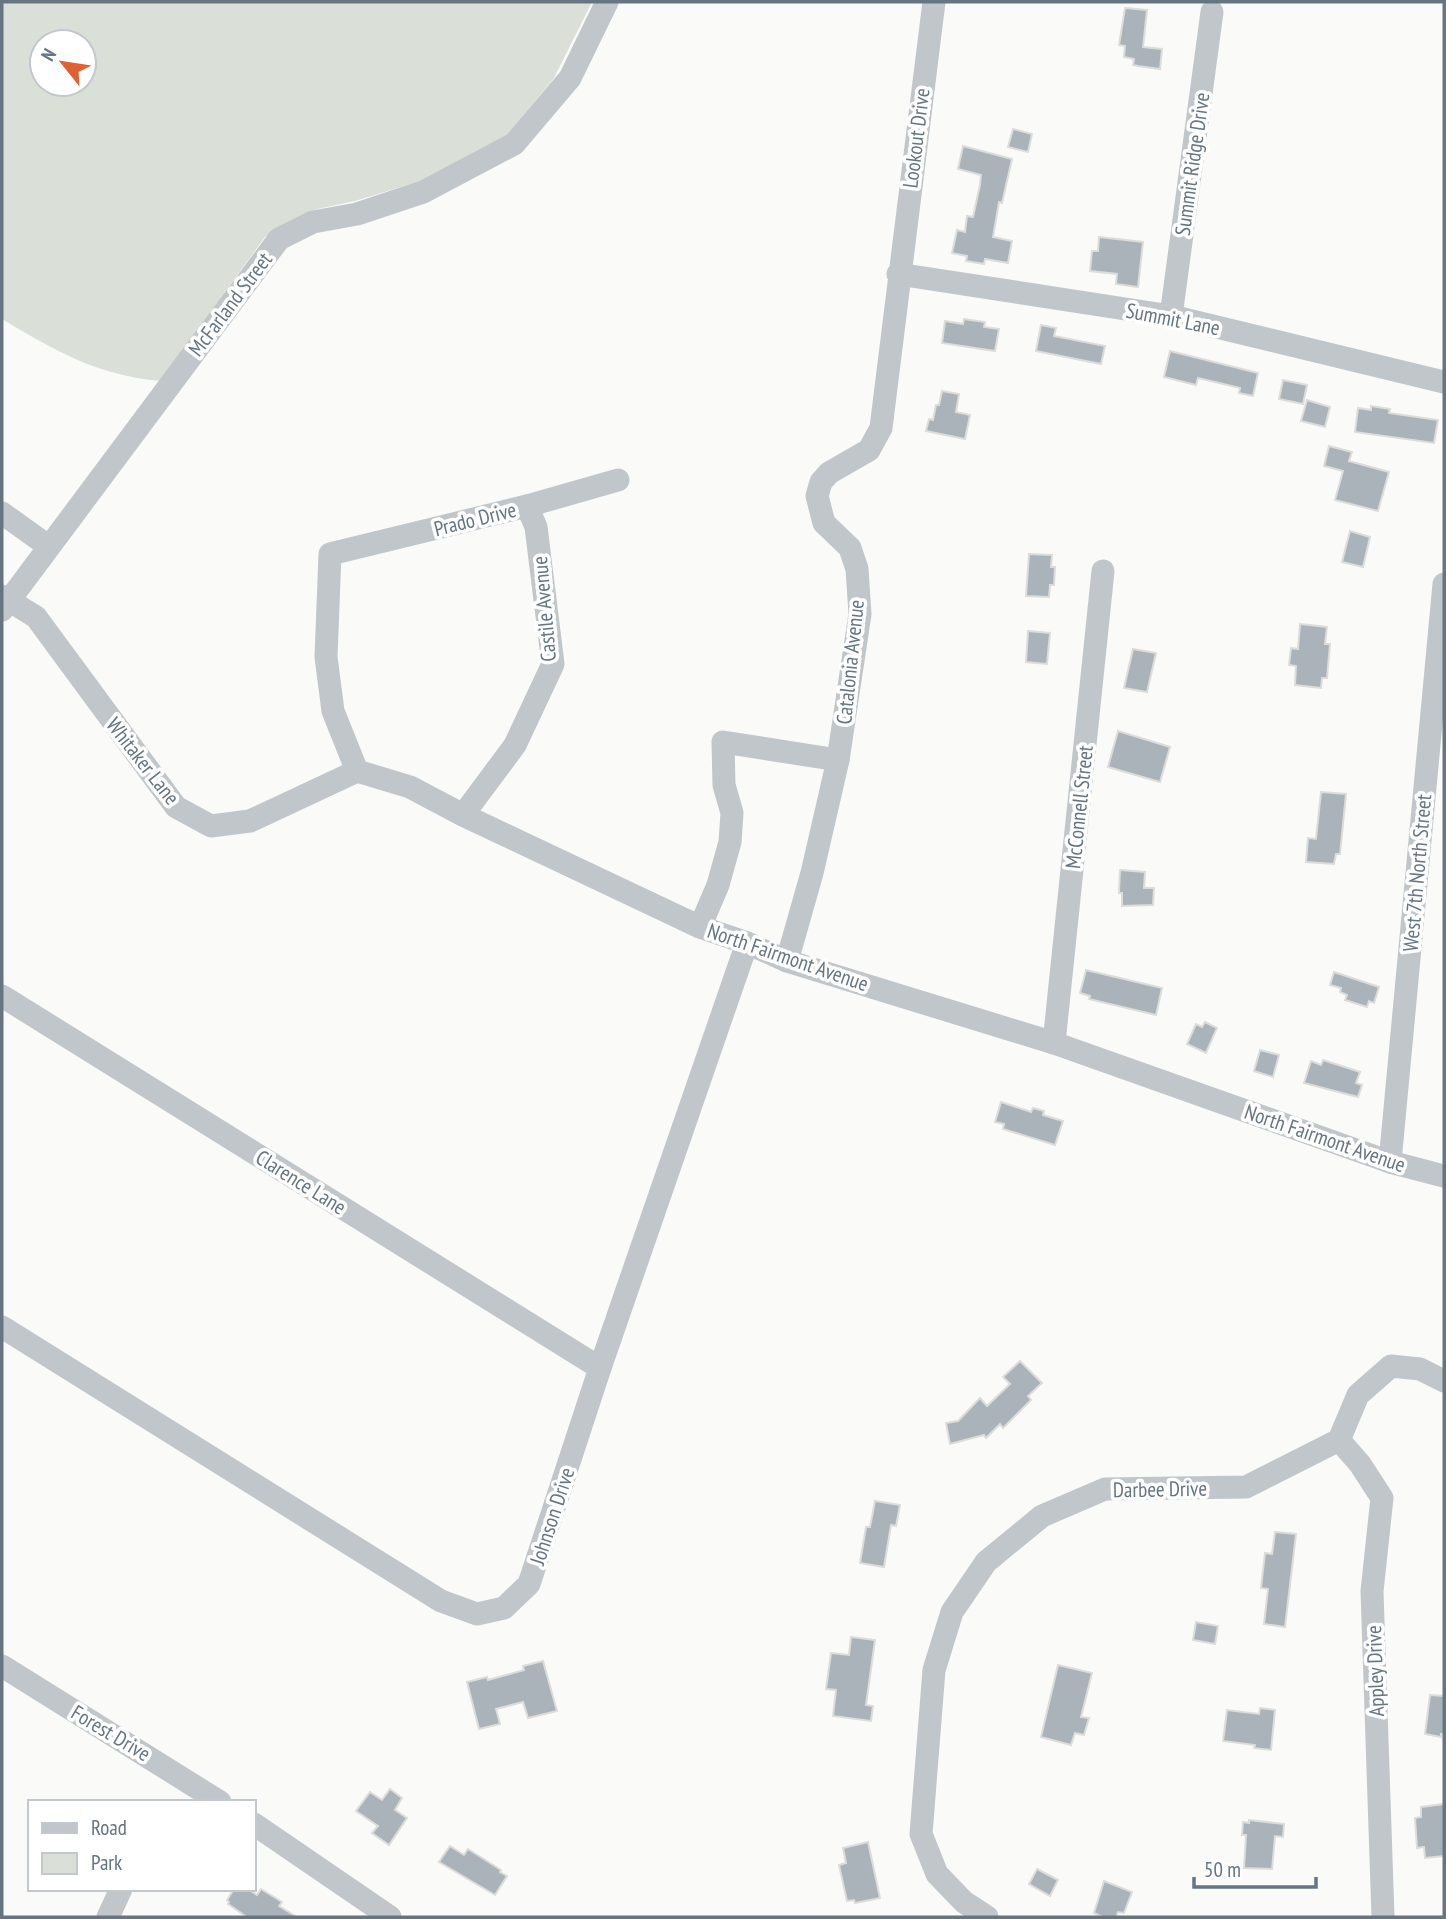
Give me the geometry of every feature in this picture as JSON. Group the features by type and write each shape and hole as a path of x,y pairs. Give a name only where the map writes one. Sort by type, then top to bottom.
{"street":[{"name":"McFarland Street","path":"4,602 279,239 313,222 357,214 423,192 514,144 570,78 607,2"},
{"name":"Lookout Drive","path":"898,274 934,2"},
{"name":"Summit Ridge Drive","path":"1171,316 1212,12"},
{"name":"Summit Lane","path":"898,274 1171,316 1444,382"},
{"name":"Catalonia Avenue","path":"788,961 838,760 860,614 857,569 849,548 824,523 817,496 821,482 829,473 869,450 881,428 898,274"},
{"name":"Prado Drive","path":"357,771 333,711 326,657 330,554 527,506 618,480"},
{"name":"Castile Avenue","path":"463,816 515,745 553,664 536,527 527,506"},
{"path":"2,513 48,546"},
{"name":"McConnell Street","path":"1054,1043 1103,571"},
{"name":"West 7th North Street","path":"1390,1162 1444,584"},
{"name":"Whitaker Lane","path":"4,602 36,617 176,807 211,826 250,821 357,771"},
{"path":"700,927 718,885 730,842 732,813 724,785 723,742 838,760"},
{"name":"North Fairmont Avenue","path":"357,771 410,787 463,816 700,927 788,961 1054,1043 1390,1162 1444,1176"},
{"name":"Johnson Drive","path":"2,1327 441,1601 477,1614 504,1608 530,1584 600,1368 747,943"},
{"name":"Clarence Lane","path":"2,996 600,1368"},
{"path":"1339,1440 1358,1395 1391,1366 1420,1369 1444,1381"},
{"name":"Darbee Drive","path":"987,1917 964,1902 937,1874 921,1834 934,1670 951,1612 986,1562 1042,1516 1105,1489 1246,1487 1339,1440"},
{"name":"Appley Drive","path":"1339,1440 1360,1464 1382,1498 1372,1591 1383,1917"},
{"name":"Forest Drive","path":"2,1666 189,1793 213,1800"},
{"path":"256,1826 390,1917"},
{"path":"108,1917 120,1891"}],"green space":[{"path":"2,2 592,2 554,78 507,135 417,182 355,201 317,209 292,220 265,237 160,381 96,367 40,341 2,319"}],"building":[{"path":"1125,8 1147,10 1143,47 1162,49 1160,69 1133,65 1134,59 1124,57 1125,46 1119,45"},
{"path":"1013,129 1032,134 1028,152 1008,147"},
{"path":"963,146 1012,159 1002,203 999,202 993,237 1012,241 1008,263 985,259 984,264 966,261 967,256 952,253 957,230 965,232 967,216 973,217 980,185 981,175 958,169"},
{"path":"1099,237 1143,242 1138,287 1116,284 1117,274 1090,271 1092,251 1098,251"},
{"path":"964,319 985,322 984,327 999,329 995,351 942,343 945,321 963,324"},
{"path":"1041,325 1056,328 1054,336 1105,346 1101,364 1036,351"},
{"path":"1170,351 1258,373 1253,396 1239,393 1240,388 1198,378 1196,385 1164,377"},
{"path":"1283,380 1307,385 1303,404 1279,399"},
{"path":"942,391 959,394 956,412 970,415 965,439 926,431 929,419 933,420 936,405 939,405"},
{"path":"1307,400 1330,407 1325,427 1301,421"},
{"path":"1371,406 1390,409 1389,413 1438,420 1434,443 1355,432 1358,408 1371,410"},
{"path":"1329,446 1352,452 1349,461 1389,472 1378,511 1335,500 1343,471 1324,466"},
{"path":"1350,531 1370,537 1363,567 1342,562"},
{"path":"1029,554 1052,555 1051,567 1055,567 1054,585 1050,585 1049,597 1026,596"},
{"path":"1300,624 1327,627 1325,644 1330,644 1327,678 1322,678 1321,688 1295,685 1296,666 1289,665 1291,648 1298,649"},
{"path":"1028,631 1050,633 1047,664 1026,662"},
{"path":"1133,649 1156,653 1147,692 1124,688"},
{"path":"1118,731 1170,747 1160,782 1108,767"},
{"path":"1321,792 1346,794 1340,854 1336,854 1334,864 1306,862 1308,838 1316,839"},
{"path":"1120,870 1145,872 1144,888 1154,888 1153,905 1122,906 1122,893 1119,893"},
{"path":"1086,970 1162,988 1156,1015 1089,999 1090,996 1080,993"},
{"path":"1334,972 1379,987 1374,1003 1369,1001 1367,1007 1345,1000 1347,995 1340,992 1341,988 1330,985"},
{"path":"1205,1022 1217,1028 1206,1053 1187,1044 1196,1024 1202,1027"},
{"path":"1260,1050 1279,1055 1273,1077 1254,1071"},
{"path":"1323,1060 1360,1072 1356,1083 1362,1085 1358,1097 1304,1083 1311,1061 1321,1065"},
{"path":"1001,1102 1031,1112 1033,1108 1044,1111 1043,1115 1063,1121 1055,1145 1003,1129 1004,1124 995,1122"},
{"path":"1020,1361 1042,1383 1028,1396 1031,1400 1003,1428 1000,1424 986,1438 984,1435 950,1444 946,1423 958,1421 980,1398 987,1406 1010,1384 1003,1377"},
{"path":"875,1501 900,1505 896,1526 891,1525 884,1567 860,1563 866,1527 870,1527"},
{"path":"1275,1532 1296,1534 1285,1627 1264,1624 1268,1589 1261,1588 1265,1553 1272,1554"},
{"path":"1196,1622 1218,1626 1215,1644 1193,1640"},
{"path":"851,1637 875,1640 866,1705 873,1706 871,1721 833,1716 836,1690 826,1689 831,1653 849,1655"},
{"path":"543,1661 557,1711 528,1718 523,1702 496,1709 500,1724 479,1729 467,1682 487,1677 488,1680 524,1670 523,1666"},
{"path":"1058,1665 1092,1673 1081,1717 1089,1718 1084,1735 1075,1733 1071,1745 1041,1737"},
{"path":"1430,1695 1444,1696 1444,1734 1441,1734 1441,1737 1425,1734"},
{"path":"1260,1708 1275,1710 1271,1750 1223,1741 1227,1710 1259,1714"},
{"path":"390,1789 402,1798 395,1810 407,1818 389,1845 372,1833 378,1826 356,1811 370,1792 382,1800"},
{"path":"1444,1804 1444,1856 1425,1858 1424,1847 1417,1848 1415,1818 1421,1817 1421,1807"},
{"path":"1249,1820 1284,1824 1283,1837 1275,1836 1272,1869 1244,1868 1246,1835 1242,1835 1243,1822 1249,1823"},
{"path":"868,1842 880,1898 855,1903 854,1900 847,1901 839,1865 846,1863 843,1848"},
{"path":"450,1846 464,1855 468,1849 507,1876 495,1895 439,1862"},
{"path":"1037,1869 1058,1880 1050,1896 1029,1884"},
{"path":"1104,1881 1132,1892 1124,1913 1118,1912 1116,1917 1103,1917 1094,1913"},
{"path":"261,1889 282,1902 279,1906 297,1917 247,1917 228,1904 227,1900 233,1891 251,1891 257,1895"}]}
